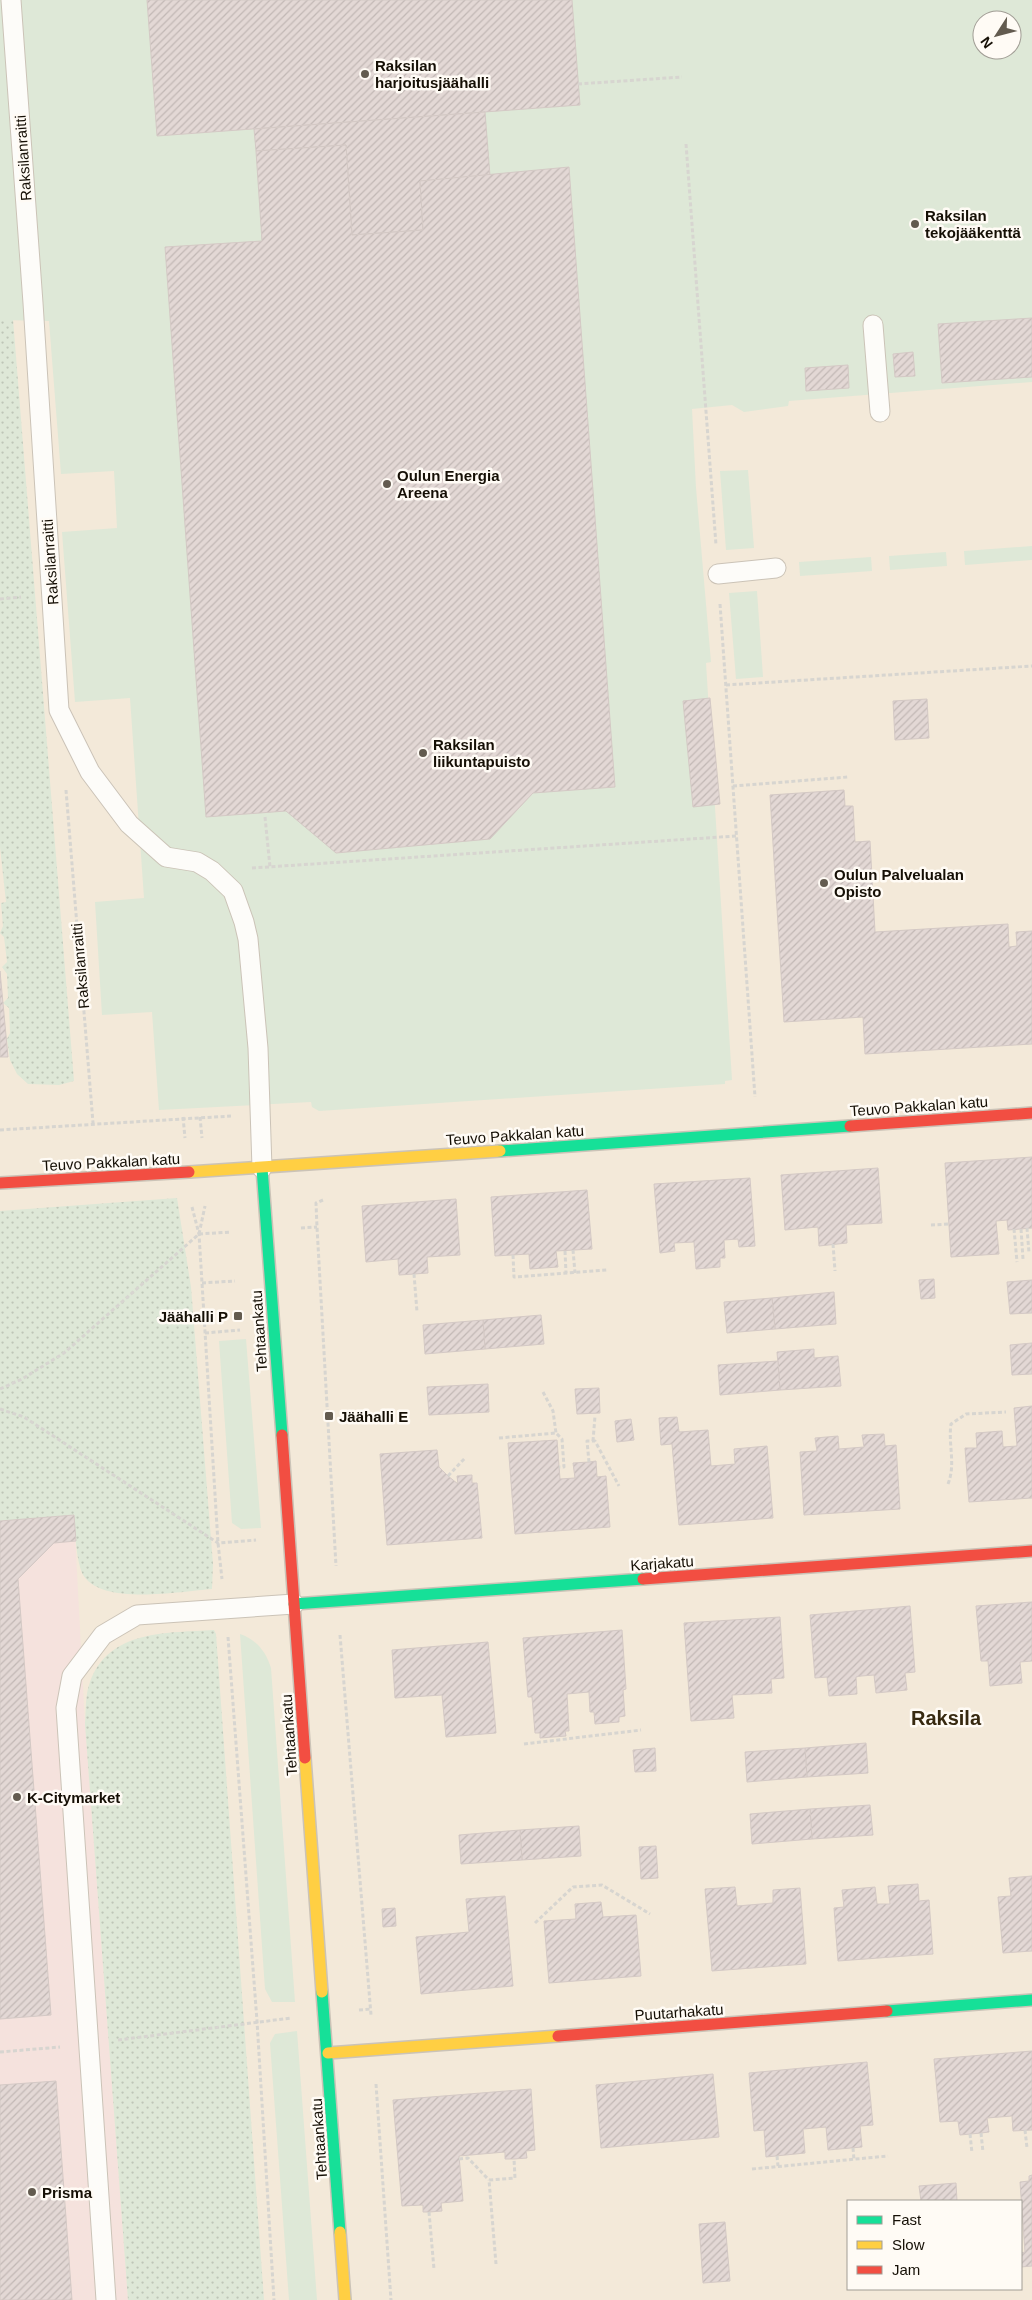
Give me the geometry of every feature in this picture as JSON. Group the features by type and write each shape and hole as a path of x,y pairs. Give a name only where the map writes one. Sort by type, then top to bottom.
{"street":[{"name":"Teuvo Pakkalan katu","path":"0,1183 262,1168 1032,1113"},
{"name":"Tehtaankatu","path":"262,1168 345,2300"},
{"name":"Karjakatu","path":"294,1604 1032,1551"},
{"name":"Puutarhakatu","path":"328,2053 1032,2000"}],"lane":[{"name":"Raksilanraitti","path":"11,0 59,710 90,772 129,824 166,857 197,862 212,871"},
{"path":"873,325 880,412"},
{"path":"718,574 776,568"},
{"path":"212,871 233,892 248,939 258,1048 262,1168"},
{"path":"106,2300 66,1708 72,1676 103,1635 137,1615 294,1604"}],"path":[{"path":"578,84 682,77"},
{"path":"686,144 755,1097"},
{"path":"726,685 1032,666"},
{"path":"733,786 848,777"},
{"name":"Raksilanraitti","path":"65,789 93,1124"},
{"path":"265,817 270,867"},
{"path":"212,871 736,836"},
{"path":"0,1130 183,1117 233,1116"},
{"path":"183,1117 186,1144"},
{"path":"200,1117 203,1143"},
{"path":"330,1196 316,1203 317,1226 338,1601 371,2009 391,2300"},
{"path":"190,1197 200,1234 218,1543 226,1610 257,2021 274,2300"},
{"path":"0,1389 22,1379 64,1353 200,1234 208,1197"},
{"path":"931,1225 949,1224"},
{"path":"293,1228 317,1226"},
{"path":"1027,1228 1029,1253"},
{"path":"1014,1229 1017,1262"},
{"path":"1020,1229 1023,1259"},
{"path":"200,1234 240,1231"},
{"path":"833,1244 835,1271"},
{"path":"573,1250 575,1273"},
{"path":"565,1251 566,1273"},
{"path":"512,1255 514,1277 607,1270"},
{"path":"414,1274 417,1312"},
{"path":"202,1283 236,1281"},
{"path":"205,1333 240,1330"},
{"path":"543,1392 553,1411 556,1433 562,1439 564,1467 559,1467"},
{"path":"0,1409 24,1417 218,1543"},
{"path":"948,1484 953,1471 950,1433 952,1424 966,1414 1006,1412"},
{"path":"593,1441 595,1416"},
{"path":"499,1438 556,1433"},
{"path":"589,1462 587,1441 595,1440 619,1486"},
{"path":"448,1476 464,1458"},
{"path":"524,1744 641,1730"},
{"path":"535,1923 573,1887 602,1885 650,1914"},
{"path":"0,2052 88,2044 257,2021 371,2009"},
{"path":"1025,2130 1027,2148"},
{"path":"981,2133 983,2152"},
{"path":"970,2134 972,2153"},
{"path":"853,2148 854,2160"},
{"path":"777,2156 778,2166"},
{"path":"752,2169 888,2156"},
{"path":"459,2159 468,2158 489,2180 496,2264"},
{"path":"489,2180 515,2178 514,2159"},
{"path":"429,2212 434,2269"}],"shaded area":[{"path":"74,1515 85,1724 128,2300 0,2300 0,1521"}],"green space":[{"name":"Raksilan liikuntapuisto","path":"0,0 1032,0 1032,382 789,401 788,406 744,412 732,405 692,409 696,488 711,662 706,663 732,1080 725,1081 725,1084 319,1111 312,1107 311,1102 159,1110 152,1012 102,1015 95,902 144,898 130,698 75,702 62,532 117,528 114,471 61,474 49,321 0,320"},
{"path":"13,319 74,1081 59,1085 28,1084 17,1074 10,1060 7,1039 10,1033 9,1008 3,1003 8,998 7,974 2,967 7,962 4,937 0,933 3,926 1,903 6,902 0,847 0,320"},
{"path":"748,470 754,548 726,550 720,471"},
{"path":"1032,546 1032,560 965,565 964,551"},
{"path":"946,552 947,566 890,570 889,556"},
{"path":"871,557 872,571 800,576 799,562"},
{"path":"757,591 763,677 736,679 729,593"},
{"path":"177,1198 191,1287 213,1564 212,1589 162,1594 122,1594 91,1584 82,1573 77,1552 74,1515 0,1521 0,1211"},
{"path":"246,1339 261,1528 241,1529 232,1523 219,1341"},
{"path":"214,1630 216,1634 264,2300 128,2300 85,1724 86,1697 90,1682 99,1665 111,1652 126,1643 142,1637 160,1634"},
{"path":"240,1634 260,1647 271,1668 295,2002 272,2002 265,1989"},
{"path":"297,2031 317,2300 289,2300 270,2043 275,2034"}],"building":[{"name":"Raksilan harjoitusjäähalli","path":"147,0 572,0 580,105 157,136"},
{"path":"485,112 490,176 420,181 423,230 352,235 346,145 256,151 254,129"},
{"name":"Oulun Energia Areena","path":"346,145 352,235 423,230 420,181 569,167 615,787 533,793 490,839 336,853 286,811 206,817 165,247 262,241 256,151"},
{"path":"1032,318 1032,377 942,383 938,324"},
{"path":"913,352 915,376 895,377 893,354"},
{"path":"848,365 849,388 806,391 805,368"},
{"path":"710,698 720,804 693,807 683,701"},
{"path":"927,699 929,738 895,740 893,701"},
{"name":"Oulun Palvelualan Opisto","path":"844,790 845,806 853,806 855,842 870,841 875,932 1008,924 1009,947 1017,946 1016,932 1032,931 1032,1044 865,1054 863,1017 784,1022 770,795"},
{"path":"0,971 8,1057 0,1057"},
{"path":"1032,1157 1032,1228 1008,1230 1007,1220 996,1221 999,1254 951,1257 945,1163"},
{"path":"878,1168 882,1223 846,1225 847,1243 819,1246 818,1227 785,1230 781,1175"},
{"path":"750,1178 755,1246 739,1247 738,1239 724,1240 725,1258 720,1258 720,1267 696,1269 694,1242 674,1243 675,1251 660,1253 654,1184"},
{"path":"587,1190 592,1249 556,1251 558,1267 530,1269 529,1254 495,1256 491,1197"},
{"path":"456,1199 460,1255 427,1257 428,1273 399,1275 398,1259 366,1262 362,1206"},
{"path":"934,1279 935,1298 921,1299 919,1280"},
{"path":"1032,1280 1032,1313 1010,1314 1007,1282"},
{"path":"834,1292 836,1324 775,1329 772,1298"},
{"path":"772,1298 775,1329 727,1333 724,1302"},
{"path":"541,1315 544,1344 485,1349 483,1320"},
{"path":"483,1320 485,1349 425,1354 423,1325"},
{"path":"1032,1343 1032,1374 1012,1375 1010,1345"},
{"path":"814,1349 814,1358 838,1356 841,1386 780,1390 777,1352"},
{"path":"778,1361 780,1390 720,1395 718,1365"},
{"path":"488,1384 489,1412 429,1415 427,1387"},
{"path":"599,1388 600,1413 577,1414 575,1389"},
{"path":"1032,1406 1032,1498 969,1502 965,1448 977,1448 976,1433 1002,1431 1003,1447 1017,1446 1014,1408"},
{"path":"677,1417 679,1432 708,1430 711,1466 735,1464 734,1449 767,1446 773,1518 679,1525 672,1444 661,1445 659,1418"},
{"path":"631,1419 634,1440 617,1442 615,1421"},
{"path":"884,1434 885,1446 896,1445 900,1509 804,1515 800,1452 817,1451 815,1438 838,1436 839,1449 864,1447 862,1435"},
{"path":"557,1440 560,1479 575,1478 573,1463 596,1461 597,1477 606,1476 610,1527 515,1534 508,1443"},
{"path":"437,1450 439,1467 448,1476 458,1484 457,1476 472,1475 472,1483 477,1483 482,1538 387,1545 380,1454"},
{"name":"K-Citymarket","path":"74,1515 76,1541 54,1543 18,1579 51,2015 0,2019 0,1521"},
{"path":"1032,1602 1032,1661 1020,1662 1022,1683 990,1686 988,1661 981,1661 976,1606"},
{"path":"910,1606 915,1672 905,1673 907,1690 876,1693 874,1675 861,1676 856,1677 857,1694 829,1696 827,1677 815,1678 810,1615"},
{"path":"780,1617 784,1678 771,1679 772,1693 732,1695 734,1718 691,1721 684,1623"},
{"path":"622,1630 626,1689 623,1690 625,1716 619,1717 619,1722 595,1724 594,1712 590,1712 589,1692 567,1694 569,1731 565,1731 566,1736 540,1738 540,1733 535,1733 532,1697 528,1697 523,1638"},
{"path":"488,1642 496,1733 446,1737 442,1695 395,1698 392,1650"},
{"path":"866,1743 868,1773 807,1777 805,1748"},
{"path":"655,1748 656,1771 635,1772 633,1750"},
{"path":"805,1748 807,1777 747,1782 745,1752"},
{"path":"870,1805 873,1835 812,1839 810,1809"},
{"path":"810,1809 812,1839 752,1844 750,1814"},
{"path":"579,1826 581,1856 522,1860 520,1830"},
{"path":"520,1830 522,1860 461,1864 459,1835"},
{"path":"656,1846 658,1878 641,1879 639,1847"},
{"path":"1032,1876 1032,1951 1003,1953 998,1897 1011,1896 1009,1878"},
{"path":"918,1884 919,1901 929,1900 933,1954 838,1961 834,1908 844,1907 842,1890 875,1887 877,1904 890,1904 888,1886"},
{"path":"735,1887 737,1906 773,1903 773,1890 800,1888 806,1964 712,1971 705,1889"},
{"path":"505,1896 513,1986 421,1994 416,1937 469,1932 466,1899"},
{"path":"601,1902 603,1917 636,1915 641,1976 549,1983 544,1921 576,1919 575,1904"},
{"path":"395,1908 396,1926 383,1927 382,1909"},
{"path":"1032,2051 1032,2130 1013,2131 1012,2116 987,2118 989,2132 960,2135 958,2121 940,2122 934,2059"},
{"path":"867,2062 873,2125 860,2126 862,2147 828,2150 826,2127 803,2129 805,2153 766,2157 764,2130 754,2131 749,2073"},
{"path":"713,2074 719,2137 601,2148 596,2085"},
{"name":"Prisma","path":"56,2081 72,2300 0,2300 0,2085"},
{"path":"531,2089 535,2150 526,2151 527,2158 505,2159 505,2152 459,2156 463,2201 441,2203 442,2211 423,2212 423,2205 402,2206 393,2100"},
{"path":"1032,2175 1032,2266 1022,2267 1022,2253 1025,2252 1020,2182 1029,2181 1029,2176"},
{"path":"956,2183 957,2200 921,2200 919,2186"},
{"path":"725,2222 730,2281 703,2283 699,2224"}],"traffic: fast":[{"path":"500,1151 850,1126"},
{"path":"262,1168 282,1435"},
{"path":"294,1604 643,1579"},
{"path":"322,1992 340,2232"},
{"path":"887,2011 1032,2000"}],"traffic: slow":[{"path":"189,1172 500,1151"},
{"path":"305,1758 322,1992"},
{"path":"328,2053 558,2036"},
{"path":"340,2232 345,2300"}],"traffic: jam":[{"path":"850,1126 1032,1113"},
{"path":"0,1183 189,1172"},
{"path":"282,1435 305,1758"},
{"path":"643,1579 1032,1551"},
{"path":"558,2036 887,2011"}],"place":[{"name":"Raksilan harjoitusjäähalli","path":"365,74"},
{"name":"Raksilan tekojääkenttä","path":"915,224"},
{"name":"Oulun Energia Areena","path":"387,484"},
{"name":"Raksilan liikuntapuisto","path":"423,753"},
{"name":"Oulun Palvelualan Opisto","path":"824,883"},
{"name":"Jäähalli P","path":"238,1316"},
{"name":"Jäähalli E","path":"329,1416"},
{"name":"K-Citymarket","path":"17,1797"},
{"name":"Prisma","path":"32,2192"}],"district":[{"name":"Raksila","path":"946,1718"}]}
